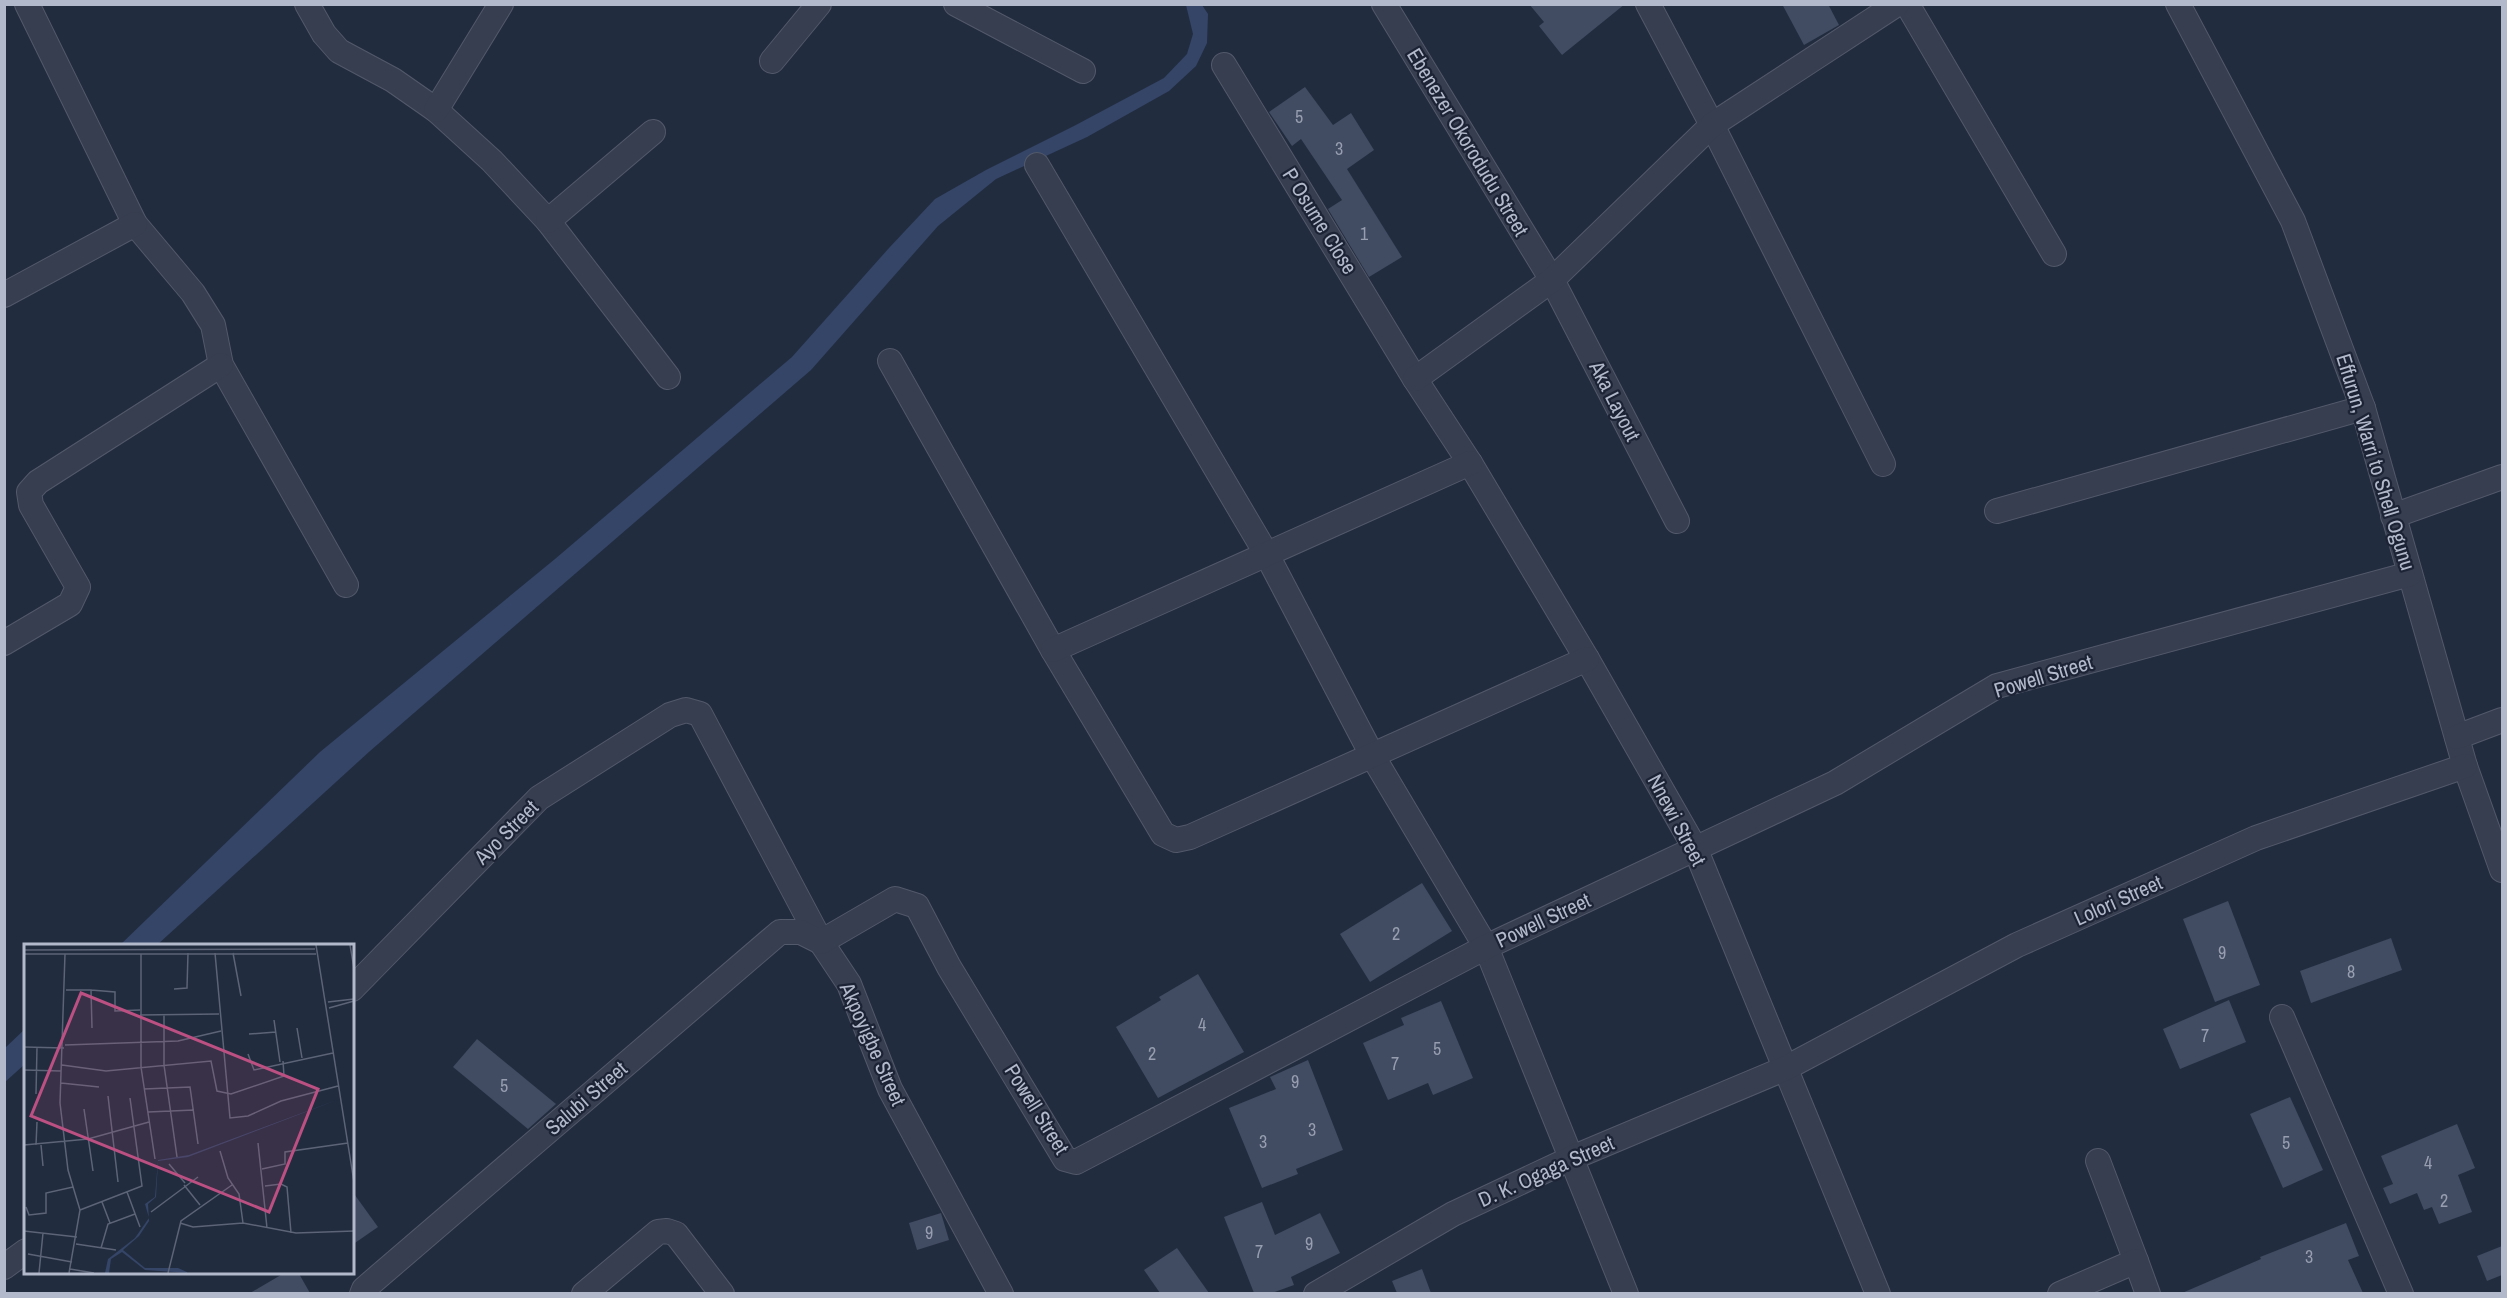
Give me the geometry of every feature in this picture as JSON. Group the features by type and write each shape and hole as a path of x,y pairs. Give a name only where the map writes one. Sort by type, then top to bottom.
{"street":[{"path":"27,4 135,224 193,293 213,325 221,365 346,585"},
{"path":"307,4 324,34 339,51 393,80 436,110 492,161 548,220 668,376"},
{"path":"436,110 501,4"},
{"path":"772,60 819,4"},
{"path":"956,4 1083,71"},
{"name":"Ebenezer Okorodudu Street","path":"1384,4 1552,280"},
{"path":"1648,4 1712,125 1883,464"},
{"path":"1415,378 1552,280 1712,125 1897,4"},
{"path":"1907,4 2054,254"},
{"name":"Effurun, Warri to Shell Ogunu","path":"2178,4 2293,221 2363,408 2465,766 2502,870"},
{"name":"P Osume Close","path":"1224,65 1415,378"},
{"path":"548,220 653,132"},
{"path":"1037,165 1267,555 1372,755 1486,947 1626,1293"},
{"path":"4,295 135,224"},
{"name":"Aka Layout","path":"1552,280 1677,521"},
{"path":"890,362 1053,650 1163,834 1176,840 1190,837 1587,659"},
{"path":"4,643 70,604 78,587 31,504 29,492 38,482 221,365"},
{"name":"Nnewi Street","path":"1415,378 1470,463 1587,659 1695,848 1878,1293"},
{"path":"1997,511 2363,408"},
{"path":"1053,650 1470,463"},
{"path":"2393,516 2502,477"},
{"name":"Powell Street","path":"820,942 895,898 917,906 949,967 1065,1160 1076,1162 1486,947 1835,783 1997,686 2410,574"},
{"name":"Akpoyigbe Street","path":"686,710 700,714 820,942 849,984 890,1089 1001,1293"},
{"name":"Ayo Street","path":"354,987 539,798 670,715 686,710"},
{"path":"2457,737 2502,720"},
{"name":"Lolori Street","path":"1786,1068 2017,945 2235,848 2267,834 2465,766"},
{"name":"Salubi Street","path":"362,1293 594,1090 780,932 801,932 820,942"},
{"path":"2282,1017 2401,1293"},
{"name":"D. K. Ogaga Street","path":"1316,1293 1453,1214 1572,1158 1786,1068"},
{"path":"2098,1161 2148,1293"},
{"path":"584,1293 658,1232 667,1231 676,1234 722,1293"},
{"path":"4,1267 24,1252"},
{"path":"2060,1293 2136,1261"}],"water":[{"path":"1186,5 1202,5 1208,14 1207,43 1196,66 1169,91 1087,137 996,179 938,226 811,370 370,751 158,944 121,944 320,752 555,559 792,357 935,199 986,170 1164,78 1187,54 1193,34"},
{"path":"24,1030 24,1065 5,1082 5,1048"}],"building":[{"path":"1529,4 1625,4 1562,55 1539,26 1544,22"},
{"path":"1782,4 1828,4 1839,25 1804,45"},
{"path":"1305,87 1333,125 1351,113 1374,150 1347,169 1402,257 1369,277 1328,209 1342,200 1301,139 1292,146 1269,112"},
{"path":"1422,883 1452,931 1370,982 1340,934"},
{"path":"2228,901 2260,985 2215,1002 2183,919"},
{"path":"2391,938 2402,970 2311,1003 2300,971"},
{"path":"1198,974 1244,1052 1158,1098 1116,1027 1161,1000 1159,997"},
{"path":"2229,1000 2246,1042 2180,1069 2163,1029"},
{"path":"1441,1001 1473,1078 1433,1095 1428,1083 1388,1100 1363,1043 1404,1025 1401,1018"},
{"path":"477,1039 556,1104 528,1129 453,1067"},
{"path":"1308,1060 1343,1150 1296,1169 1298,1174 1262,1188 1229,1108 1276,1089 1270,1077"},
{"path":"2290,1097 2323,1170 2283,1188 2250,1114"},
{"path":"2457,1124 2475,1168 2458,1175 2472,1212 2439,1224 2432,1207 2424,1210 2417,1193 2390,1204 2383,1188 2393,1184 2381,1156"},
{"path":"354,1194 378,1227 354,1244"},
{"path":"1262,1202 1275,1235 1320,1213 1340,1253 1291,1277 1294,1285 1272,1293 1254,1293 1224,1217"},
{"path":"941,1213 949,1240 917,1250 909,1223"},
{"path":"2346,1223 2359,1256 2348,1260 2363,1293 2182,1293 2261,1259 2260,1257"},
{"path":"2502,1246 2502,1275 2487,1281 2477,1256"},
{"path":"1177,1248 1209,1293 1160,1293 1144,1270"},
{"path":"1422,1269 1431,1293 1397,1293 1392,1281"},
{"path":"283,1274 299,1274 310,1293 250,1293"}]}
